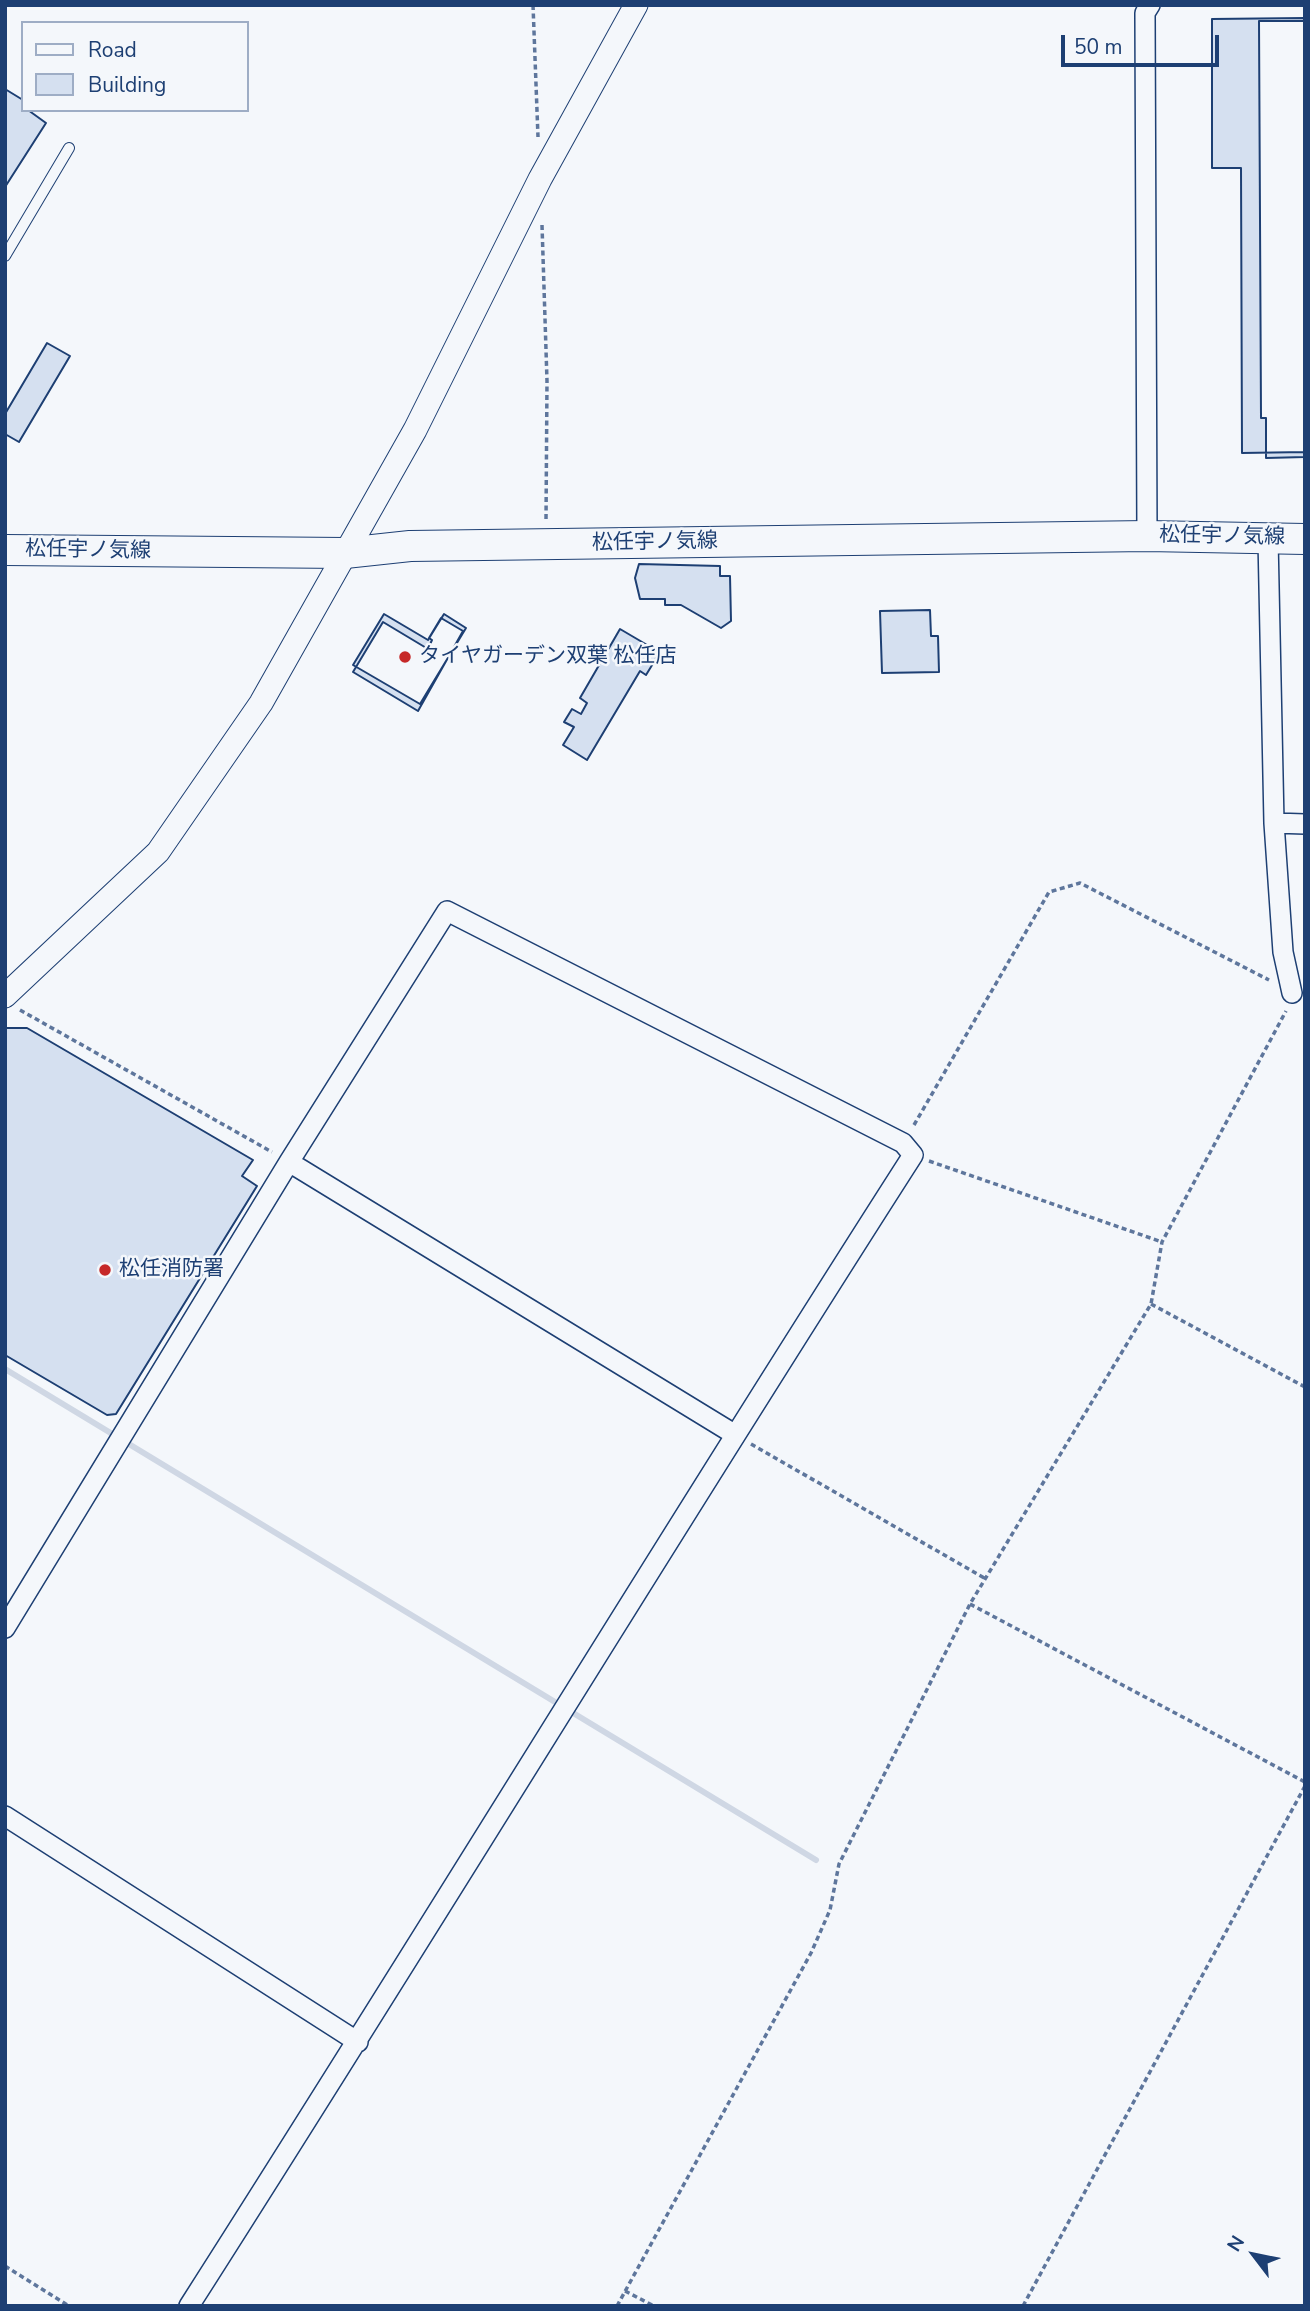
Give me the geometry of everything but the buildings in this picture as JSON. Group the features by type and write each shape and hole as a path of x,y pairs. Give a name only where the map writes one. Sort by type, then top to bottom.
{"main road":[{"name":"松任宇ノ気線","path":"5,550 345,553 410,547 1147,536 1305,539"}],"street":[{"path":"11,1002 158,852 261,703 415,430 540,179 636,5"},
{"path":"1147,536 1145,13 1150,5"},
{"path":"1268,539 1274,823 1283,952 1292,992"},
{"path":"1274,823 1305,824"},
{"path":"5,1628 289,1161 447,911 908,1149 358,2042 189,2306"},
{"path":"289,1161 734,1434"},
{"path":"5,1816 358,2042"}],"lane":[{"path":"5,256 69,148"}],"path":[{"path":"533,5 538,139"},
{"path":"540,179 547,381 546,545"},
{"path":"617,2306 811,1953 830,1910 839,1864 970,1604 1151,1304 1162,1242 1289,1006 1292,992 1080,883 1049,892 908,1149 1162,1242"},
{"path":"11,1002 289,1161"},
{"path":"1151,1304 1305,1387"},
{"path":"734,1434 986,1578"},
{"path":"970,1604 1305,1784 1023,2306"},
{"path":"5,2266 69,2306"},
{"path":"625,2291 654,2306"}],"waterway":[{"path":"5,1369 816,1860"}],"place":[{"name":"タイヤガーデン双葉 松任店","path":"405,657"},
{"name":"松任消防署","path":"105,1270"}]}
